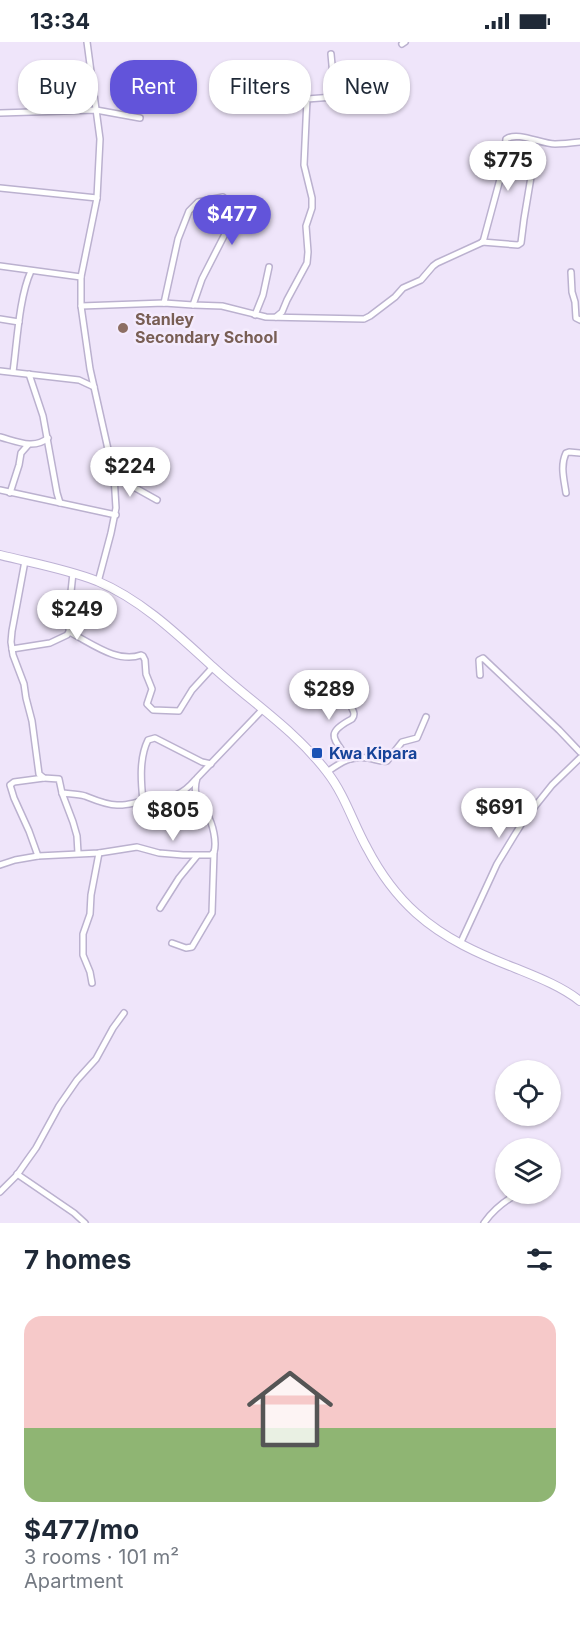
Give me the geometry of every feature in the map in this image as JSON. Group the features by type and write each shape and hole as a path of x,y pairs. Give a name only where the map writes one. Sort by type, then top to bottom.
{"main road":[{"path":"0,555 73,573 98,582 151,613 181,636 213,667 303,744 327,772 343,796 367,849 383,874 415,912 439,932 460,944 536,977 580,1000"}],"street":[{"path":"87,42 89,60"},
{"path":"331,54 332,60"},
{"path":"275,318 282,312 307,263 306,226 312,208 312,198 304,165 306,101 310,98 323,98"},
{"path":"98,110 140,118"},
{"path":"0,113 18,112"},
{"path":"97,114 100,139 97,198 81,277 81,306 90,369 114,476 116,514 98,582"},
{"path":"482,242 503,168 505,141 510,136 553,145 580,142"},
{"path":"81,306 164,303 222,306 266,318 367,319 403,288 421,280 433,266 465,249 482,242 518,245 521,243 533,165 533,140"},
{"path":"0,188 97,198"},
{"path":"164,303 178,239 189,211 198,202 223,197 230,206 226,232 202,279 194,305"},
{"path":"0,266 81,277"},
{"path":"255,315 263,295 269,267"},
{"path":"21,269 27,280"},
{"path":"13,372 19,322 27,280 31,271"},
{"path":"571,272 576,318 580,320"},
{"path":"0,319 19,322"},
{"path":"79,380 90,369"},
{"path":"0,371 79,380 94,387"},
{"path":"29,374 43,416 60,503"},
{"path":"0,437 28,445 38,445 51,454"},
{"path":"38,445 48,438"},
{"path":"10,492 21,453 28,445"},
{"path":"566,493 562,467 564,458 569,452 580,453"},
{"path":"114,476 157,500"},
{"path":"0,490 116,514"},
{"path":"25,561 12,630 12,649 21,674 32,721 39,774 44,778"},
{"path":"12,649 50,642 69,633 73,573"},
{"path":"69,633 116,656 131,658 143,656 146,660 146,674 152,689 147,704 153,710 179,711 192,690 213,667"},
{"path":"480,675 479,660 483,658 580,752"},
{"path":"320,678 354,712 354,716 335,731 334,735 335,742 348,759"},
{"path":"62,793 83,795 117,805 170,798 182,793 263,709"},
{"path":"327,772 348,759 361,756 381,762 387,761 402,742 417,738 426,717"},
{"path":"143,801 142,768 148,740 155,738 202,762 211,764"},
{"path":"460,944 497,864 514,836 552,785 580,758"},
{"path":"38,856 14,798 10,785 14,782 44,778 59,779 77,836 78,853"},
{"path":"172,943 186,948 192,947 212,913 215,844 209,819 195,794 194,787 197,778"},
{"path":"0,865 38,856 99,853 138,847 159,853 197,856 211,855 214,852"},
{"path":"92,983 83,955 83,934 90,914 99,853"},
{"path":"160,908 172,886 197,856"},
{"path":"0,1192 36,1148 59,1106 77,1080 96,1059 124,1013"},
{"path":"17,1174 85,1223"},
{"path":"484,1223 501,1204"}],"place":[{"name":"Stanley Secondary School","path":"123,328"},
{"name":"Kwa Kipara","path":"317,753"}]}
